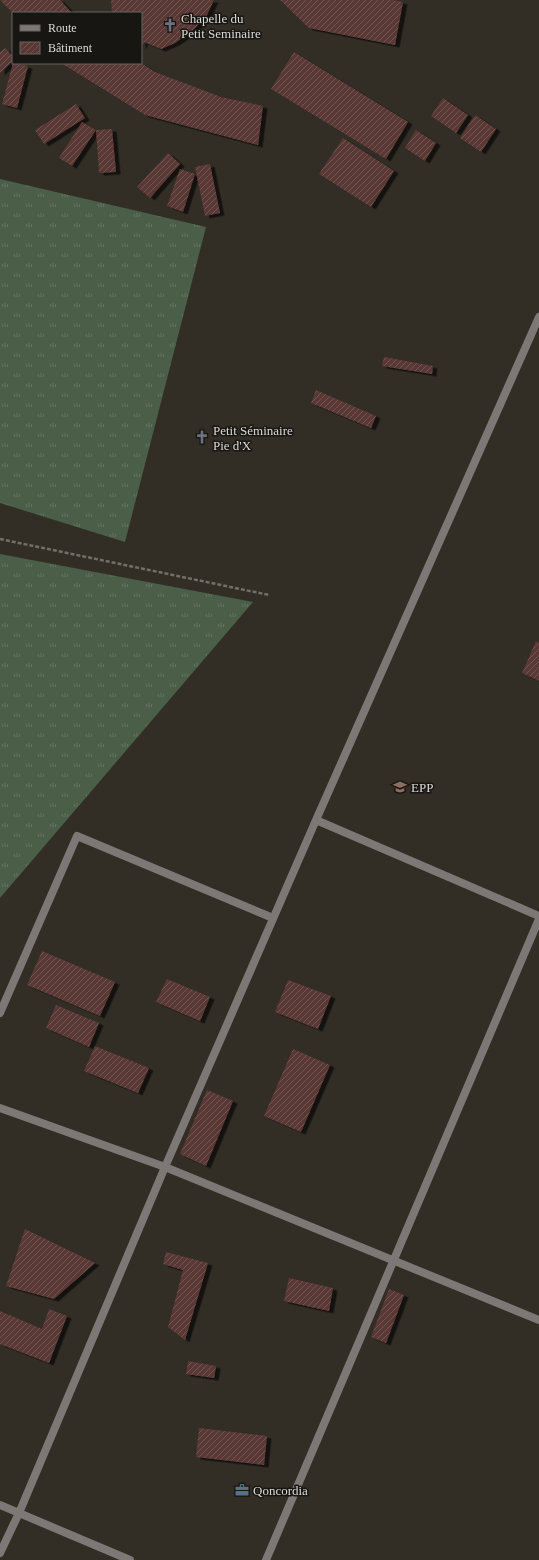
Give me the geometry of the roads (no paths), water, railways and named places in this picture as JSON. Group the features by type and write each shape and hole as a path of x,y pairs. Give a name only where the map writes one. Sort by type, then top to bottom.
{"street":[{"path":"0,1552 19,1513 165,1167 273,918 539,317"},
{"path":"316,820 539,916"},
{"path":"0,1013 77,836 273,918"},
{"path":"266,1560 539,919"},
{"path":"0,1108 165,1167 539,1320"},
{"path":"0,1505 130,1560"}],"place":[{"name":"Chapelle du Petit Seminaire","path":"170,25"},
{"name":"Petit Séminaire Pie d'X","path":"202,437"},
{"name":"EPP","path":"400,787"},
{"name":"Qoncordia","path":"242,1490"}]}
